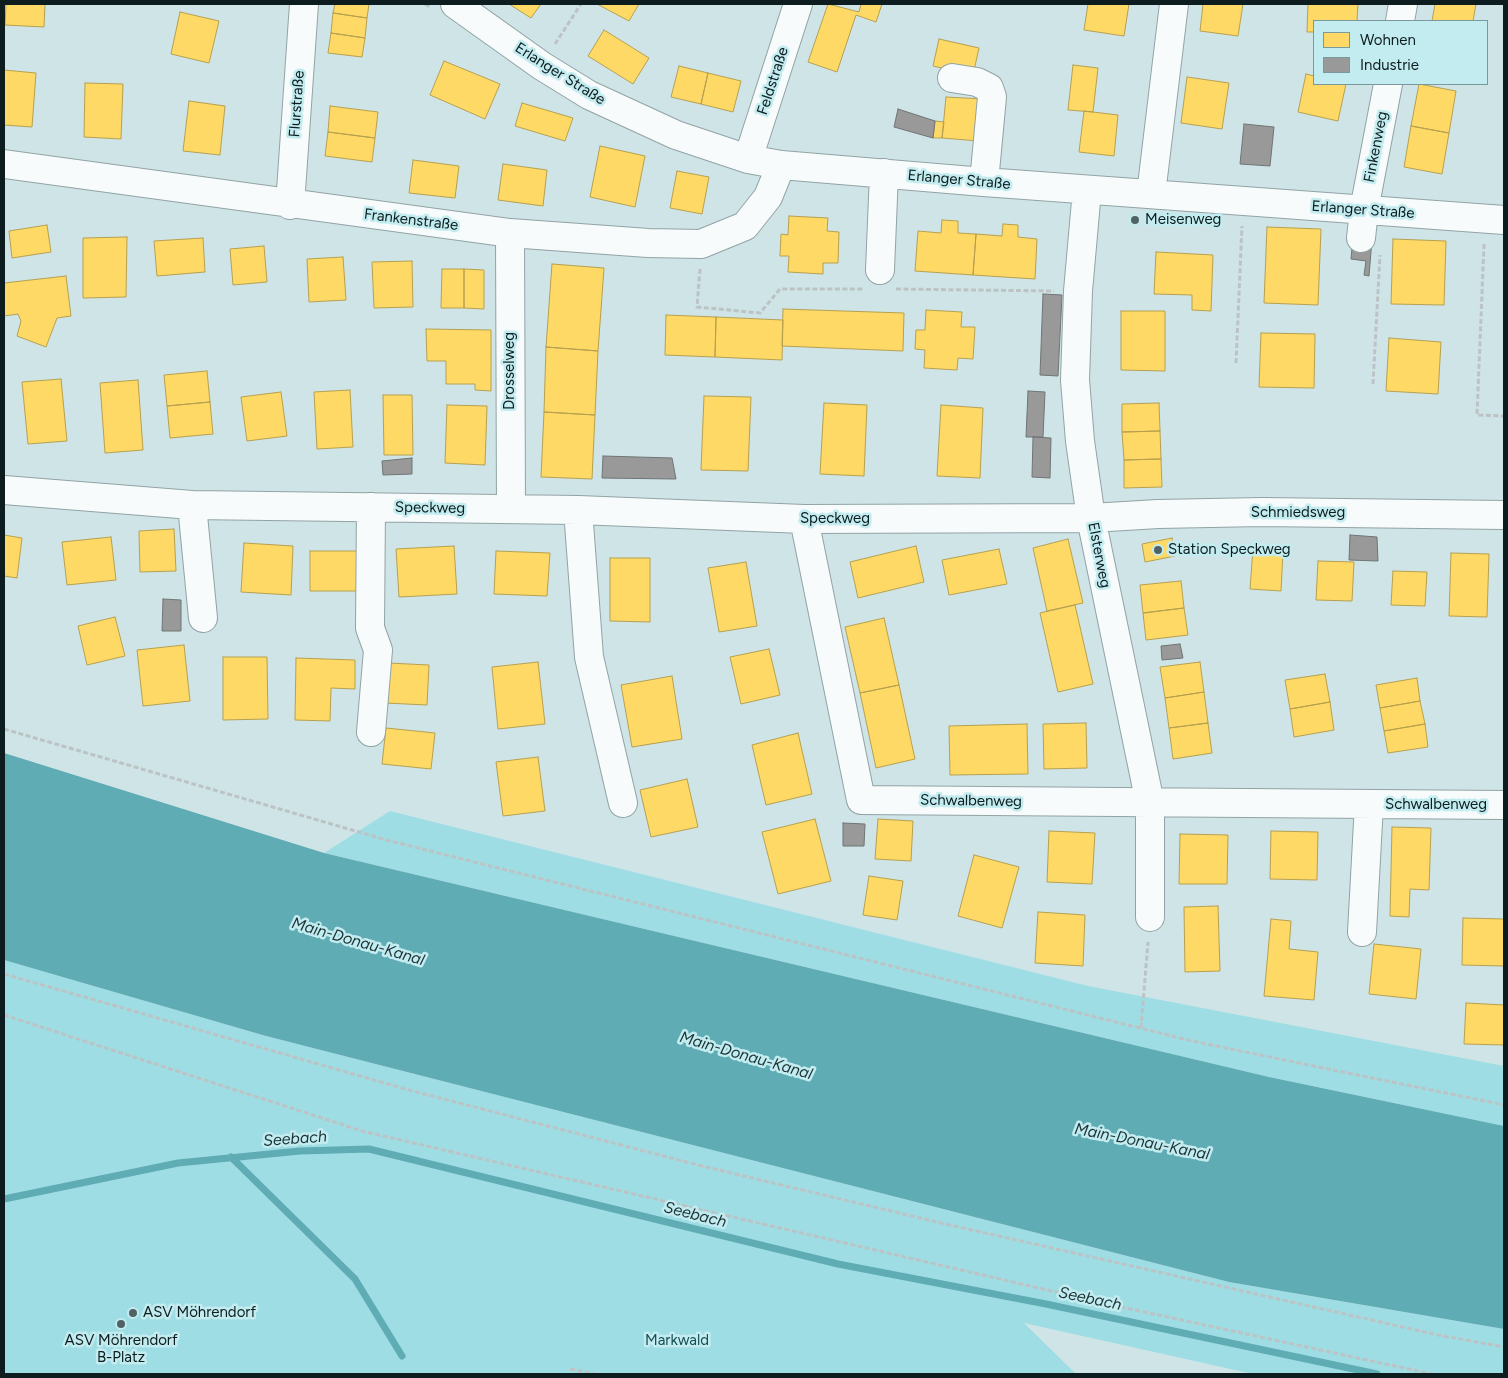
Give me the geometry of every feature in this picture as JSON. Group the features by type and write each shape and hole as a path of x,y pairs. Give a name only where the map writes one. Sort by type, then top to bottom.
{"street":[{"name":"Erlanger Straße","path":"455,4 542,66 589,96 676,135 748,159 780,165 884,174 1495,219"},
{"name":"Feldstraße","path":"748,159 798,4"},
{"path":"1151,194 1174,4"},
{"path":"1400,20 1403,4"},
{"name":"Flurstraße","path":"290,205 296,6"},
{"path":"952,78 977,82 989,88 992,97 984,182"},
{"name":"Finkenweg","path":"1371,244 1364,210 1388,85"},
{"name":"Frankenstraße","path":"4,164 290,205 510,233 648,244 701,244 745,226 768,197 780,165"},
{"path":"879,283 884,174"},
{"name":"Elsterweg","path":"1086,190 1078,291 1075,380 1080,441 1092,518 1150,803 1150,917"},
{"name":"Drosselweg","path":"510,233 511,509"},
{"name":"Speckweg","path":"4,490 192,505 578,510 804,519 1092,518"},
{"path":"192,505 203,618"},
{"path":"371,507 370,628 378,650 371,732"},
{"path":"578,510 589,657 623,804"},
{"name":"Schmiedsweg","path":"1092,518 1158,514 1262,512 1504,515"},
{"name":"Schwalbenweg","path":"804,519 861,800 1504,805"},
{"name":"Schwalbenweg","path":"1362,932 1369,804"}],"path":[{"path":"542,66 581,4"},
{"path":"1236,363 1243,201"},
{"path":"1495,219 1477,415 1504,416"},
{"path":"701,244 697,307 760,312 780,288 879,283 1078,291"},
{"path":"1371,244 1373,384"},
{"path":"4,729 390,841 1140,1028 1504,1105"},
{"path":"1140,1028 1150,917"},
{"path":"4,974 409,1090 702,1166 941,1223 1438,1335 1504,1347"},
{"path":"4,1015 362,1130 1093,1301 1432,1374"},
{"path":"570,1369 595,1374"}],"green space":[{"path":"390,811 1088,986 1504,1066 1504,1126 1269,1077 324,853"},
{"name":"Markwald","path":"4,960 266,1036 1229,1282 1504,1329 1504,1374 1253,1374 1024,1323 1076,1374 4,1374"}],"water":[{"name":"Main-Donau-Kanal","path":"4,753 324,853 1269,1077 1504,1126 1504,1329 1229,1282 266,1036 4,960"}],"building: Wohnen":[{"path":"6,4 45,4 44,27 5,25"},
{"path":"335,4 369,4 367,18 333,13"},
{"path":"509,4 541,4 531,18"},
{"path":"597,4 639,4 629,21"},
{"path":"828,4 859,12 861,4 882,4 876,22 856,15 837,72 808,62"},
{"path":"1088,4 1129,4 1124,36 1084,30"},
{"path":"1203,4 1243,4 1238,36 1200,31"},
{"path":"1308,4 1358,4 1357,20 1313,20 1313,32 1307,32"},
{"path":"1435,4 1476,4 1473,20 1432,20"},
{"path":"180,12 219,21 209,63 171,54"},
{"path":"333,13 367,18 365,38 331,33"},
{"path":"604,30 649,58 633,84 588,56"},
{"path":"331,33 365,38 362,57 328,53"},
{"path":"939,39 979,48 973,75 933,66"},
{"path":"444,61 500,84 485,119 430,95"},
{"path":"1073,65 1098,68 1093,112 1068,110"},
{"path":"679,66 708,73 701,104 671,97"},
{"path":"4,70 36,73 32,127 4,125"},
{"path":"708,73 741,81 733,112 701,104"},
{"path":"1306,74 1313,76 1313,85 1346,85 1338,121 1298,112"},
{"path":"1187,77 1229,83 1222,129 1181,123"},
{"path":"85,83 123,84 121,139 84,137"},
{"path":"1419,85 1456,91 1449,133 1411,126"},
{"path":"946,97 982,99 979,141 942,138"},
{"path":"189,101 225,106 220,155 183,151"},
{"path":"522,103 573,118 565,141 515,126"},
{"path":"330,106 378,112 375,138 328,132"},
{"path":"1084,111 1118,115 1114,156 1079,152"},
{"path":"935,121 944,122 942,138 933,138"},
{"path":"1411,126 1449,133 1442,174 1404,167"},
{"path":"328,132 375,138 372,162 325,156"},
{"path":"600,146 645,156 635,207 590,197"},
{"path":"413,160 459,166 455,198 409,193"},
{"path":"503,164 547,170 543,206 498,200"},
{"path":"677,171 709,177 702,214 670,208"},
{"path":"789,216 828,218 827,231 839,232 838,263 823,263 823,274 788,272 789,256 780,256 781,234 788,235"},
{"path":"942,220 958,221 958,233 976,234 973,275 915,271 918,231 941,233"},
{"path":"1003,224 1018,225 1018,237 1037,239 1035,279 973,275 976,234 1002,236"},
{"path":"47,225 51,252 12,258 9,231"},
{"path":"1267,227 1321,229 1318,305 1264,303"},
{"path":"127,237 126,297 83,298 83,238"},
{"path":"203,238 205,272 157,276 154,241"},
{"path":"1393,239 1446,241 1444,305 1391,304"},
{"path":"264,246 267,282 233,285 230,249"},
{"path":"1156,252 1213,255 1211,311 1192,310 1192,295 1154,294"},
{"path":"343,257 346,300 309,302 307,259"},
{"path":"412,261 413,307 374,308 372,262"},
{"path":"552,264 604,268 598,351 546,347"},
{"path":"442,269 464,269 464,308 441,308"},
{"path":"464,269 484,270 484,309 464,308"},
{"path":"66,276 71,316 57,318 46,347 17,336 21,321 18,314 4,316 4,283"},
{"path":"783,309 904,313 903,351 782,346"},
{"path":"926,310 962,312 961,327 975,327 973,359 958,358 957,370 924,368 925,350 915,349 916,330 925,330"},
{"path":"1121,311 1165,311 1165,371 1121,370"},
{"path":"666,315 716,317 715,357 665,355"},
{"path":"716,317 783,320 782,360 715,357"},
{"path":"426,329 491,330 491,391 475,390 475,384 446,384 446,361 427,361"},
{"path":"1261,333 1315,334 1314,388 1259,387"},
{"path":"1389,338 1441,342 1438,394 1386,391"},
{"path":"546,347 598,351 595,415 544,412"},
{"path":"207,371 210,402 167,406 164,375"},
{"path":"61,379 67,441 28,444 22,382"},
{"path":"138,380 143,450 105,453 100,383"},
{"path":"350,390 353,447 317,449 314,392"},
{"path":"281,392 287,436 247,441 241,397"},
{"path":"383,395 412,395 413,455 384,455"},
{"path":"704,396 751,397 748,471 701,470"},
{"path":"210,402 213,434 170,438 167,406"},
{"path":"824,403 867,405 864,476 820,474"},
{"path":"1159,403 1160,431 1122,432 1122,404"},
{"path":"447,405 487,406 485,465 445,463"},
{"path":"941,405 983,408 980,478 937,476"},
{"path":"544,412 595,415 592,479 541,477"},
{"path":"1160,431 1161,459 1124,460 1122,432"},
{"path":"1161,459 1162,487 1124,488 1124,460"},
{"path":"174,529 176,571 140,572 139,531"},
{"path":"4,535 22,538 17,578 4,576"},
{"path":"111,537 116,580 67,585 62,542"},
{"name":"Station Speckweg","path":"1172,538 1175,556 1145,562 1142,544"},
{"path":"1068,539 1083,603 1047,611 1033,548"},
{"path":"244,543 293,546 291,595 241,592"},
{"path":"454,546 457,594 399,597 396,549"},
{"path":"916,546 924,582 858,598 850,562"},
{"path":"999,549 1007,584 949,595 942,560"},
{"path":"1253,549 1283,551 1281,591 1250,589"},
{"path":"310,551 358,551 358,591 310,591"},
{"path":"496,551 550,553 547,596 494,594"},
{"path":"1451,553 1489,554 1487,617 1449,616"},
{"path":"610,558 650,558 650,622 610,621"},
{"path":"1318,561 1354,562 1352,601 1316,600"},
{"path":"746,562 757,626 719,632 708,568"},
{"path":"1393,571 1427,572 1425,606 1391,605"},
{"path":"1181,581 1184,608 1143,613 1140,585"},
{"path":"1075,605 1093,684 1058,692 1040,613"},
{"path":"1184,608 1188,635 1146,640 1143,613"},
{"path":"115,617 125,656 87,665 78,626"},
{"path":"884,618 899,685 860,693 845,627"},
{"path":"184,645 190,701 143,706 137,650"},
{"path":"769,649 780,695 741,704 730,657"},
{"path":"223,657 267,657 268,719 223,720"},
{"path":"296,658 355,660 355,689 331,688 330,721 295,720"},
{"path":"538,662 545,724 498,729 492,667"},
{"path":"1200,662 1204,692 1165,698 1160,667"},
{"path":"388,663 429,665 427,705 385,703"},
{"path":"1325,674 1330,702 1290,709 1285,680"},
{"path":"672,676 682,739 632,747 621,685"},
{"path":"1417,678 1420,701 1380,708 1376,685"},
{"path":"899,685 915,759 876,768 860,693"},
{"path":"1204,692 1208,723 1169,728 1165,698"},
{"path":"1420,701 1425,724 1384,731 1380,708"},
{"path":"1330,702 1334,730 1294,737 1290,709"},
{"path":"1086,723 1087,768 1044,769 1043,724"},
{"path":"1208,723 1212,753 1173,759 1169,728"},
{"path":"1027,724 1028,774 950,775 949,726"},
{"path":"1425,724 1428,747 1388,753 1384,731"},
{"path":"386,728 435,733 431,769 382,764"},
{"path":"798,733 812,794 766,805 752,745"},
{"path":"538,757 545,811 503,816 496,762"},
{"path":"687,779 698,827 651,837 640,790"},
{"path":"815,819 831,881 778,894 762,832"},
{"path":"878,819 913,821 911,861 875,859"},
{"path":"1392,827 1431,828 1429,890 1410,889 1409,917 1390,916"},
{"path":"1049,831 1095,833 1092,884 1047,882"},
{"path":"1271,831 1318,832 1317,880 1270,879"},
{"path":"1180,834 1228,835 1227,884 1179,884"},
{"path":"974,855 1019,867 1002,928 958,916"},
{"path":"869,876 903,881 897,920 863,915"},
{"path":"1218,906 1220,971 1185,972 1184,907"},
{"path":"1038,912 1085,915 1083,966 1035,963"},
{"path":"1463,918 1504,919 1504,966 1462,965"},
{"path":"1271,919 1291,921 1289,949 1318,952 1314,1000 1264,996"},
{"path":"1374,944 1421,949 1416,999 1369,994"},
{"path":"1466,1003 1504,1005 1504,1045 1464,1044"}],"building: Industrie":[{"path":"898,109 935,121 933,138 894,127"},
{"path":"1244,124 1274,127 1270,166 1240,164"},
{"path":"1353,237 1372,239 1369,276 1364,275 1366,261 1351,259"},
{"path":"1043,294 1062,295 1058,376 1040,375"},
{"path":"1028,391 1045,392 1043,437 1026,437"},
{"path":"1033,437 1051,438 1050,478 1032,477"},
{"path":"603,456 672,458 676,479 602,478"},
{"path":"412,458 412,474 383,475 382,461"},
{"path":"1350,535 1377,537 1378,561 1349,560"},
{"path":"163,599 181,600 181,631 162,631"},
{"path":"1180,644 1183,658 1162,660 1161,646"},
{"path":"843,823 865,824 864,846 843,846"}],"waterway":[{"name":"Seebach","path":"4,1199 178,1163 300,1151 369,1149 838,1264 1046,1304 1377,1374"},
{"path":"231,1157 355,1279 402,1356"}],"place":[{"name":"Meisenweg","path":"1135,220"},
{"name":"Station Speckweg","path":"1158,550"},
{"name":"ASV Möhrendorf","path":"133,1313"},
{"name":"ASV Möhrendorf B-Platz","path":"121,1324"}]}
